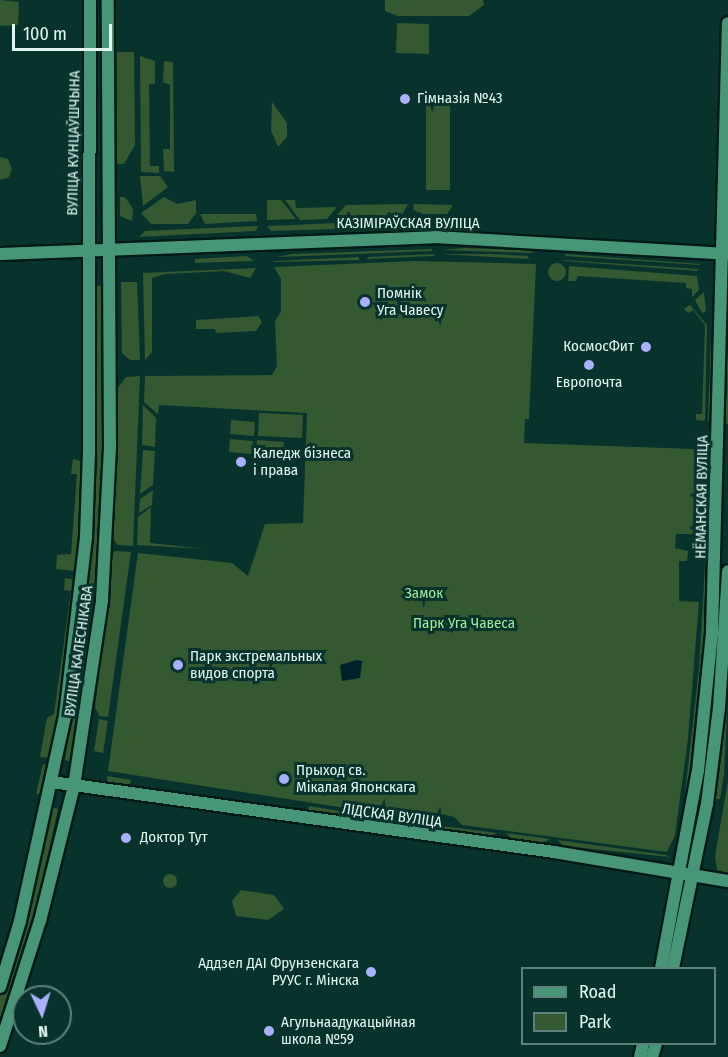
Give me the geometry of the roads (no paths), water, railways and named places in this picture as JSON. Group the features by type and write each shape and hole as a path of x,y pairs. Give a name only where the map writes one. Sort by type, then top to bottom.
{"main road":[{"name":"ВУЛІЦА КУНЦАЎШЧЫНА","path":"88,251 90,0"},
{"path":"108,0 110,250"},
{"name":"НЁМАНСКАЯ ВУЛІЦА","path":"661,967 681,872 706,698 723,448 728,23"},
{"name":"КАЗІМІРАЎСКАЯ ВУЛІЦА","path":"0,254 435,237 725,254"},
{"name":"ВУЛІЦА КАЛЕСНІКАВА","path":"0,1046 40,921 74,786 107,547 110,250"},
{"name":"ВУЛІЦА КАЛЕСНІКАВА","path":"0,987 20,921 52,782 73,660 86,537 89,452 88,251"},
{"name":"НЁМАНСКАЯ ВУЛІЦА","path":"673,967 695,874 719,708 728,571"},
{"name":"ЛІДСКАЯ ВУЛІЦА","path":"52,782 695,874 728,881"}],"water":[{"path":"357,660 362,661 360,678 342,681 340,665"}],"place":[{"name":"Гімназія №43","path":"405,99"},
{"name":"Помнік Уга Чавесу","path":"365,302"},
{"name":"КосмосФит","path":"646,347"},
{"name":"Европочта","path":"589,365"},
{"name":"Каледж бізнеса і права","path":"241,462"},
{"name":"Парк экстремальных видов спорта","path":"178,665"},
{"name":"Прыход св. Мікалая Японскага","path":"284,779"},
{"name":"Доктор Тут","path":"126,838"},
{"name":"Аддзел ДАІ Фрунзенскага РУУС г. Мінска","path":"371,972"},
{"name":"Агульнаадукацыйная школа №59","path":"269,1031"}],"park label":[{"name":"Замок","path":"424,594"},
{"name":"Парк Уга Чавеса","path":"464,624"}]}
